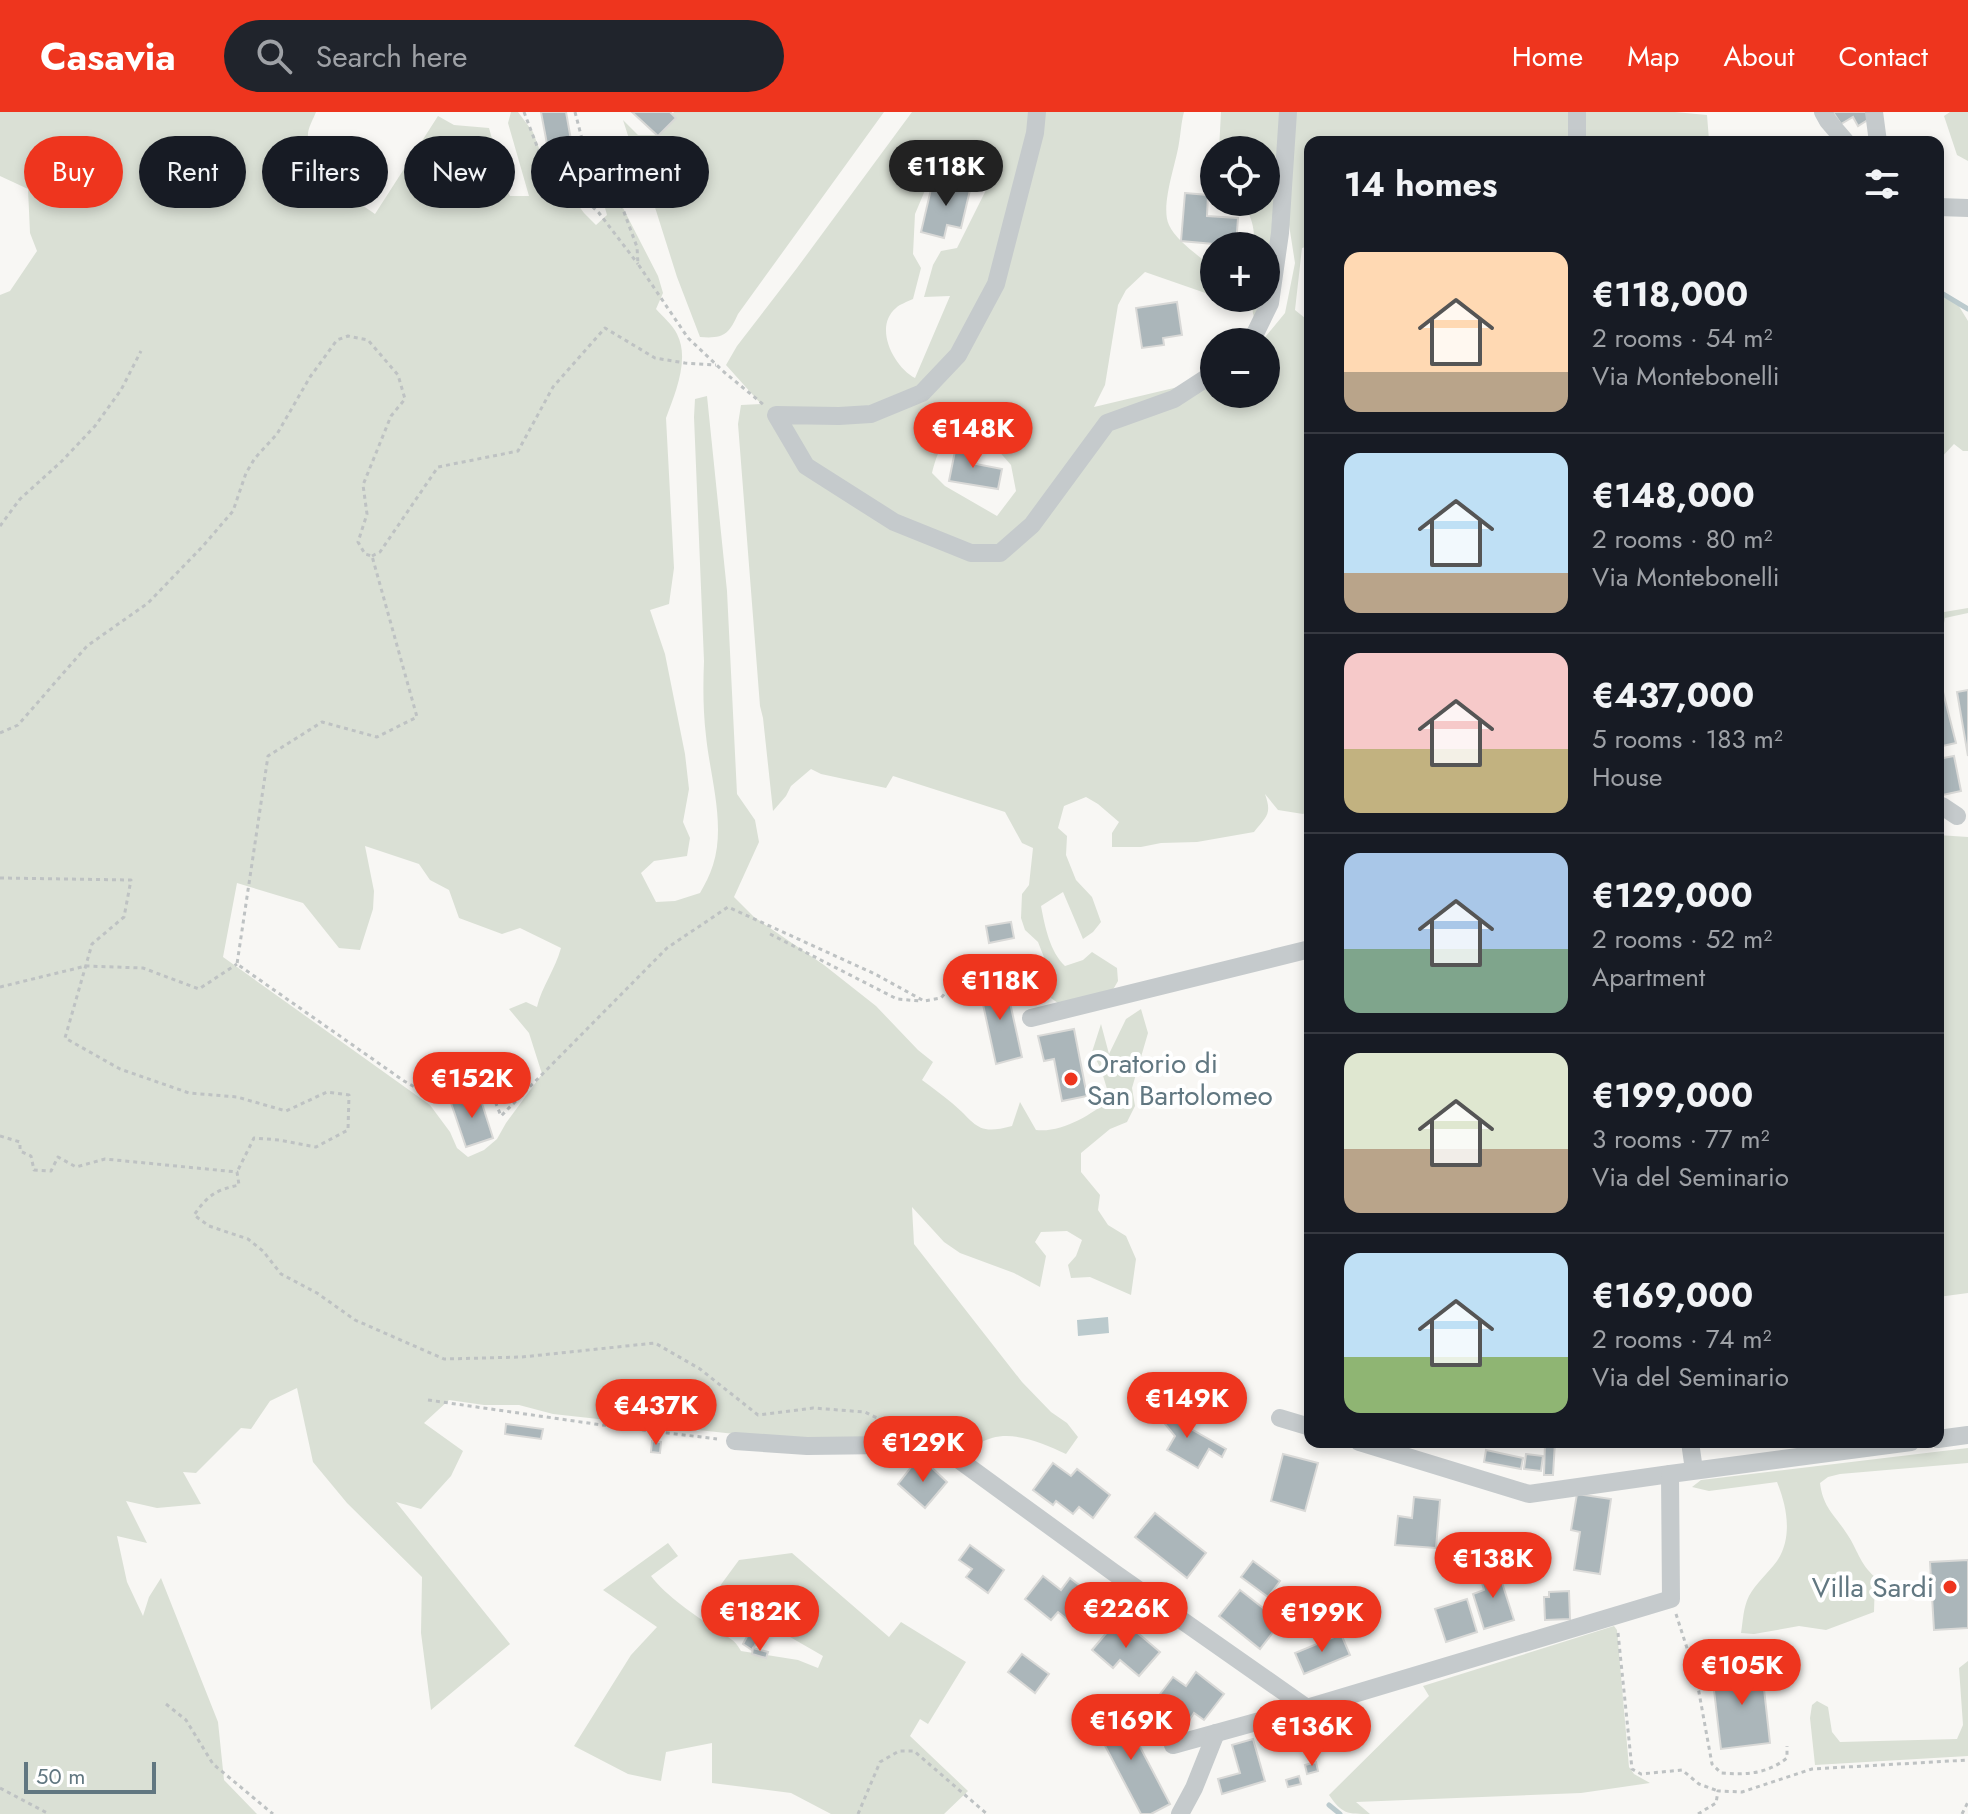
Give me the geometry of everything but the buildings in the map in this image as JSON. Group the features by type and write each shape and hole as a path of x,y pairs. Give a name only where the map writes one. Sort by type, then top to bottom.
{"street":[{"path":"776,415 871,414 922,393 958,355 996,284 1035,133 1037,112"},
{"path":"1258,328 1270,303 1280,233 1288,112"},
{"path":"1577,112 1577,136"},
{"path":"1823,112 1841,136"},
{"path":"1874,112 1877,136"},
{"path":"1944,207 1968,208"},
{"path":"776,415 806,466 894,522 971,553 1000,553 1032,525 1107,423 1174,399 1200,382"},
{"path":"1944,807 1957,816"},
{"path":"1031,1018 1304,950"},
{"path":"1280,1418 1304,1425"},
{"path":"1944,1438 1968,1435"},
{"path":"735,1441 807,1446 888,1445 951,1454 1307,1708"},
{"path":"1379,1448 1529,1494 1864,1448"},
{"path":"1691,1448 1694,1470"},
{"path":"1173,1745 1671,1599 1670,1474"},
{"path":"1180,1814 1216,1733"}],"path":[{"path":"524,112 547,166 599,213 688,338 776,415"},
{"path":"575,112 582,139 621,204 637,247 638,264"},
{"path":"0,733 18,725 87,646 148,603 203,546 233,511 246,473 255,458 277,434 310,377 337,340 348,336 368,340 398,375 405,399 391,416 363,485 367,514 358,542 365,554 372,556 380,552 438,467 518,451 553,387 605,328 655,358 716,365"},
{"path":"0,526 20,499 95,426 121,390 141,351"},
{"path":"0,987 86,966 143,968 199,989 237,964 268,756 322,722 377,737 417,717 372,556"},
{"path":"0,878 131,880 124,917 92,944 65,1038 120,1069 189,1093 237,1097 286,1111 327,1092 349,1095 348,1130 316,1147 254,1138 237,1172 239,1185 221,1189 205,1199 194,1215 209,1226 248,1239 263,1251 281,1274 317,1293 355,1320 444,1359 522,1357 655,1343 700,1369 758,1415 813,1408 865,1412 894,1426"},
{"path":"237,964 404,1081 429,1095 487,1081 501,1116 667,948 728,907 875,974 924,1001"},
{"path":"770,934 897,999 924,1001 941,998 960,975 1004,960 1031,1018"},
{"path":"0,1136 20,1142 20,1151 31,1156 34,1170 51,1171 58,1157 76,1167 105,1159 237,1172"},
{"path":"428,1400 735,1441"},
{"path":"1671,1599 1696,1676 1712,1764 1721,1773 1762,1773 1787,1758 1787,1746"},
{"path":"1623,1614 1617,1635 1632,1769 1641,1774 1682,1770 1699,1784 1718,1791 1742,1792 1812,1769 1968,1760"},
{"path":"166,1704 186,1720 213,1764 273,1814"},
{"path":"858,1814 880,1762 899,1751 914,1751 987,1814"},
{"path":"0,1788 49,1814"},
{"path":"1698,1814 1716,1803 1718,1791"},
{"path":"1962,1814 1968,1802"}],"shaded area":[{"path":"0,112 316,112 308,136 262,136 262,208 367,208 375,214 379,208 388,208 388,194 404,169 404,208 515,208 515,196 529,196 515,147 515,136 512,136 508,123 511,112 518,112 534,136 531,136 531,208 580,208 596,225 607,215 605,208 623,208 658,276 663,293 656,309 675,331 681,344 680,376 666,418 674,568 669,604 650,610 665,654 685,754 689,789 683,822 690,838 687,856 654,861 641,873 656,902 675,901 700,893 717,850 718,817 704,707 694,417 695,399 707,396 727,591 737,794 755,820 759,842 734,897 754,917 824,965 876,1006 933,1062 922,1080 984,1129 1012,1126 1020,1102 1036,1130 1056,1129 1085,1117 1110,1099 1092,1052 1101,1024 1109,1054 1126,1019 1141,1009 1148,1033 1132,1088 1135,1106 1127,1122 1110,1129 1081,1153 1081,1172 1100,1195 1098,1210 1108,1225 1126,1236 1136,1259 1131,1295 1090,1277 1071,1278 1068,1265 1076,1256 1082,1240 1067,1231 1041,1232 1035,1242 1046,1256 1040,1287 1014,1273 960,1253 944,1242 912,1207 914,1244 1022,1382 1078,1437 1066,1454 1011,1436 992,1438 968,1448 753,1436 553,1414 519,1405 484,1405 449,1400 424,1423 463,1451 451,1476 421,1509 396,1502 510,1644 431,1710 421,1633 422,1577 347,1503 313,1462 297,1388 270,1401 251,1429 241,1428 196,1473 183,1472 201,1504 157,1508 126,1501 147,1543 117,1536 127,1582 143,1616 149,1597 161,1578 218,1722 224,1780 257,1814 0,1814 0,295 10,291 37,251 30,233 29,208 123,208 123,136 24,136 24,187 0,176","holes":["365,846 419,864 430,880 449,890 459,918 502,934 520,928 561,948 537,1007 526,1002 509,1009 529,1033 542,1074 497,1139 484,1150 468,1157 457,1148 450,1132 430,1105 223,957 237,883 303,903 339,948 360,950 373,909 374,891"]},
{"path":"674,112 884,112 732,326 725,334 715,337 700,337 655,208 709,208 709,136 628,136 623,120 638,135 656,135"},
{"path":"912,112 1184,112 1166,207 1169,225 1177,237 1200,257 1200,291 1145,272 1126,290 1118,305 1105,385 1094,407 1178,387 1200,378 1200,408 1280,408 1280,328 1273,328 1285,313 1295,263 1287,212 1280,245 1280,232 1254,232 1250,216 1280,216 1280,136 1220,136 1221,112 1675,112 1707,115 1709,136 1304,136 1304,248 1295,310 1304,317 1304,814 1278,810 1265,794 1267,814 1254,832 1197,842 1112,847 1112,833 1119,822 1098,804 1086,797 1064,806 1058,828 1067,836 1066,855 1076,880 1092,897 1101,922 1083,939 1063,892 1041,906 1049,939 1055,954 1065,966 1083,960 1092,952 1117,968 1118,981 1111,993 1062,1006 1044,993 1052,983 1047,965 1038,942 1025,930 1021,918 1022,894 1029,885 1033,848 1022,843 1005,812 893,776 886,788 811,769 791,786 773,811 760,706 738,424 741,405 761,404 726,365","holes":["975,175 992,178 957,248 941,251 933,265 924,297 950,296 915,378 900,365 886,336 889,316 896,308 913,299 921,268 913,254 915,214 926,188 939,178","962,427 989,440 1011,465 1016,491 997,516 945,486 932,473 942,447"]},
{"path":"1950,112 1968,112 1968,161 1957,155 1944,116"},
{"path":"438,116 454,125 489,128 491,136 425,136"},
{"path":"1944,298 1957,303 1968,321 1968,451 1954,444 1944,455"},
{"path":"1968,608 1968,613 1945,618 1944,623 1944,612"},
{"path":"1944,835 1968,837 1968,1293 1944,1296"},
{"path":"1108,1317 1109,1333 1078,1336 1077,1320"},
{"path":"1968,1448 1968,1463 1840,1474 1820,1483 1827,1505 1865,1567 1875,1577 1874,1612 1826,1630 1799,1626 1754,1634 1741,1633 1749,1596 1777,1561 1785,1542 1787,1522 1781,1492 1777,1482 1709,1491 1692,1487 1701,1480"},
{"path":"668,1543 678,1556 651,1576 673,1598 736,1643 741,1651 798,1660 818,1668 823,1656 717,1590 739,1560 792,1553 889,1637 901,1622 966,1662 928,1724 920,1719 910,1736 968,1791 944,1814 831,1814 791,1793 712,1783 712,1743 666,1752 661,1781 628,1774 574,1746 631,1655 657,1627 603,1590"},
{"path":"1614,1626 1617,1630 1629,1767 1634,1774 1650,1783 1581,1793 1356,1802 1370,1814 1346,1812 1329,1795 1429,1696 1423,1686"},
{"path":"1968,1661 1968,1756 1815,1765 1810,1718 1812,1705 1817,1701 1828,1707 1832,1732 1840,1742 1957,1739 1963,1725 1959,1668"}],"waterway":[{"path":"1944,295 1968,309"},
{"path":"1329,1805 1340,1814"}],"place":[{"name":"Oratorio di San Bartolomeo","path":"1071,1079"},
{"name":"Villa Sardi","path":"1950,1587"}]}
